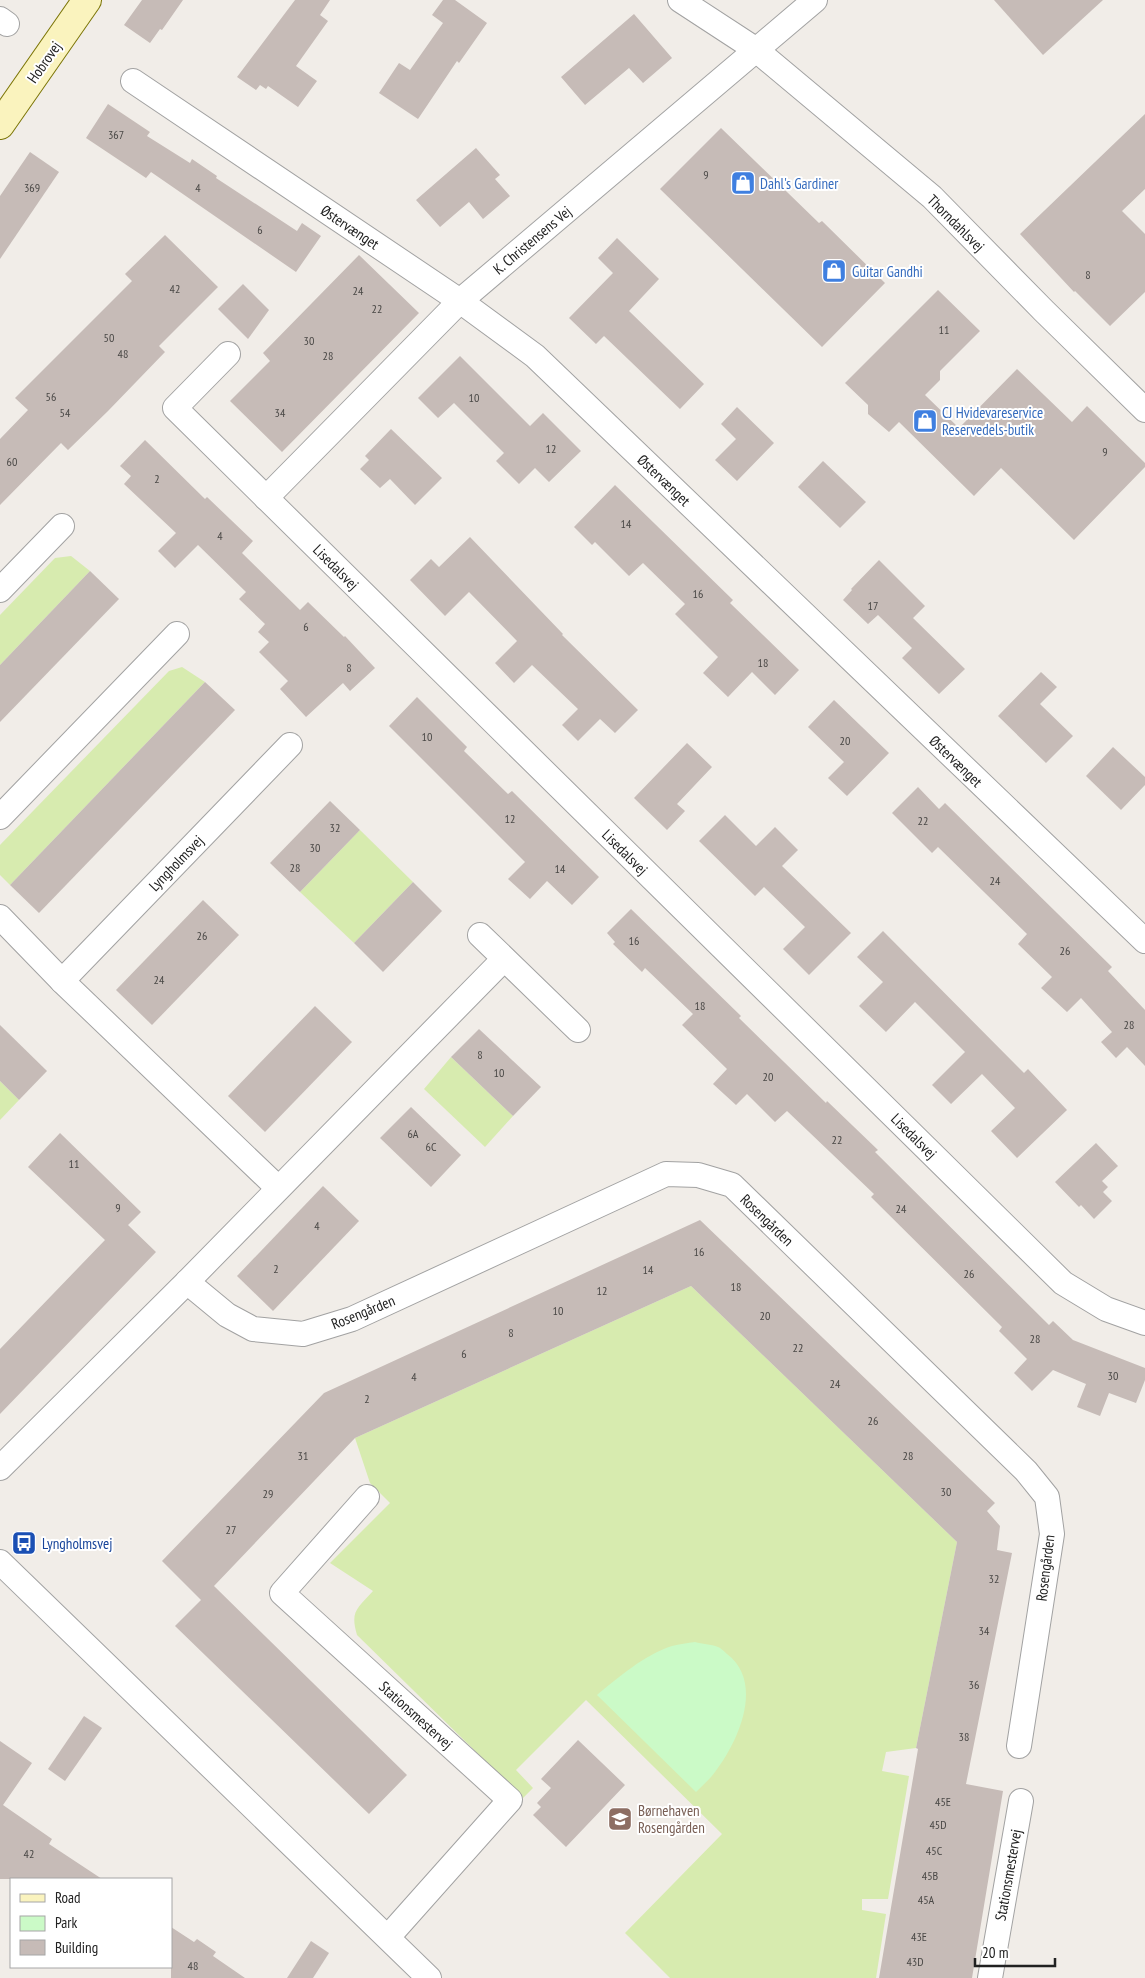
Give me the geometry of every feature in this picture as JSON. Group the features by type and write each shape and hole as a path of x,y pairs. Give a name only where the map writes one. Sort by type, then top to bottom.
{"main road":[{"name":"Hobrovej","path":"0,124 87,0"}],"street":[{"name":"Thorndahlsvej","path":"680,0 755,49 932,197 1145,410"},
{"name":"K. Christensens Vej","path":"266,498 460,301 815,0"},
{"name":"Østervænget","path":"133,81 460,301 535,356 1145,941"},
{"name":"Lisedalsvej","path":"228,354 175,408 1063,1283 1106,1309 1145,1323"},
{"path":"0,590 62,526"},
{"path":"0,817 177,634"},
{"name":"Lyngholmsvej","path":"62,980 290,745"},
{"path":"0,918 278,1188"},
{"path":"480,935 578,1030"},
{"path":"0,1468 187,1282 504,958"},
{"name":"Rosengården","path":"187,1282 227,1315 253,1329 303,1334 352,1319 666,1174 698,1175 732,1185 1026,1471 1047,1497 1052,1534 1019,1746"},
{"name":"Stationsmestervej","path":"367,1497 282,1593 510,1800 388,1937"},
{"path":"0,1562 429,1978"},
{"name":"Stationsmestervej","path":"990,1978 1021,1801"}],"green space":[{"path":"71,556 90,571 0,665 0,615 55,558"},
{"path":"182,667 205,682 10,885 0,875 0,845 169,671"},
{"path":"360,830 413,882 354,943 300,892"},
{"path":"451,1057 513,1116 485,1147 424,1089"},
{"path":"0,1081 19,1100 0,1120"},
{"path":"691,1286 957,1542 916,1748 886,1752 882,1771 909,1776 888,1899 862,1899 862,1910 886,1914 876,1978 670,1978 625,1933 722,1834 586,1700 516,1770 533,1788 523,1798 357,1635 354,1621 356,1611 373,1591 330,1563 390,1503 370,1483 355,1438"},
{"path":"695,1642 718,1647 727,1654 738,1666 744,1680 746,1696 744,1713 732,1745 715,1772 696,1792 597,1695 632,1667 652,1655 672,1646"}],"building":[{"path":"142,0 183,0 162,30 160,29 150,43 124,25"},
{"path":"295,0 330,0 320,15 328,21 296,66 317,81 298,107 268,86 266,89 260,85 256,90 237,77"},
{"path":"443,0 455,0 487,23 459,63 457,61 418,119 379,93 399,63 410,70 443,23 432,15"},
{"path":"994,0 1103,0 1043,55"},
{"path":"634,14 672,58 643,83 629,68 585,105 561,77"},
{"path":"108,104 150,132 147,136 190,163 192,159 217,176 216,178 297,231 302,223 321,236 296,272 151,172 146,178 86,138"},
{"path":"1145,114 1145,189 1122,211 1145,234 1145,292 1110,326 1074,292 1020,234"},
{"path":"721,128 819,223 822,221 885,283 822,347 660,189"},
{"path":"476,148 500,175 495,179 510,196 483,219 469,202 440,227 416,200"},
{"path":"30,152 59,172 0,259 0,196"},
{"path":"165,235 218,287 159,346 165,352 108,411 68,450 61,443 0,505 0,439 28,410 15,398 132,281 125,274"},
{"path":"617,238 659,279 629,311 704,384 680,409 604,336 596,344 569,318 613,273 598,258"},
{"path":"359,255 419,313 282,452 230,401 270,361 263,353"},
{"path":"243,284 269,310 248,339 218,309"},
{"path":"938,290 980,331 940,371 940,380 925,395 959,428 1017,369 1072,422 1087,406 1145,463 1145,467 1074,540 1001,468 974,496 899,422 889,432 868,414 868,405 845,383"},
{"path":"460,356 530,426 543,413 581,451 549,482 535,468 519,484 496,461 504,453 454,403 438,418 418,398"},
{"path":"737,407 774,443 737,481 715,460 736,439 721,424"},
{"path":"391,429 442,478 415,505 390,479 380,488 360,469 369,460 365,456"},
{"path":"145,440 205,499 207,497 253,541 242,553 300,610 308,602 345,636 375,668 350,691 343,683 306,717 280,689 288,681 259,652 269,642 258,632 265,624 239,599 246,592 198,545 175,568 158,551 176,533 124,484 131,476 120,466"},
{"path":"823,461 866,502 840,528 798,487"},
{"path":"615,485 733,600 730,603 799,670 775,695 752,672 728,697 703,673 718,657 675,614 685,604 643,563 629,576 595,542 592,545 574,527"},
{"path":"470,537 562,635 638,710 615,733 600,719 578,741 562,725 578,709 532,665 514,683 495,663 517,641 469,592 445,616 410,580 431,559 439,567"},
{"path":"879,560 925,606 913,618 965,669 939,694 902,658 912,648 878,615 868,624 843,600"},
{"path":"90,571 119,599 0,722 0,665"},
{"path":"1041,672 1057,687 1040,704 1073,736 1046,763 998,716"},
{"path":"205,682 235,710 39,913 10,885"},
{"path":"417,697 467,747 464,751 508,794 512,791 599,877 572,905 547,881 530,899 508,879 525,862 389,726"},
{"path":"834,700 889,753 847,796 828,778 844,762 808,727"},
{"path":"687,743 712,767 677,804 685,811 667,830 634,798"},
{"path":"1113,747 1145,777 1145,785 1121,810 1086,776"},
{"path":"918,787 939,809 945,803 1112,967 1108,971 1145,1010 1145,1066 1127,1047 1116,1058 1101,1042 1112,1032 1081,998 1067,1012 1041,988 1052,977 1018,944 1027,934 938,847 932,853 892,813"},
{"path":"330,801 360,830 300,892 270,863"},
{"path":"725,815 756,846 775,827 798,850 782,866 851,933 809,975 783,949 805,927 764,887 755,896 699,841"},
{"path":"413,882 442,911 383,972 354,943"},
{"path":"203,900 239,935 152,1025 116,990"},
{"path":"631,909 741,1016 739,1018 826,1103 827,1101 878,1150 875,1152 1049,1325 1053,1321 1073,1340 1145,1368 1145,1380 1136,1403 1109,1393 1100,1416 1077,1407 1086,1384 1053,1370 1032,1391 1014,1373 1027,1359 999,1331 1002,1327 871,1197 874,1194 787,1111 775,1122 747,1094 736,1105 713,1084 727,1069 682,1025 693,1014 645,968 642,972 613,944 615,942 607,933"},
{"path":"883,931 1024,1073 1028,1069 1067,1110 1017,1158 991,1131 1015,1108 982,1074 951,1104 932,1085 965,1052 915,1002 886,1032 859,1006 883,982 857,957"},
{"path":"315,1006 352,1042 265,1132 228,1096"},
{"path":"0,1025 47,1071 19,1100 0,1081"},
{"path":"479,1029 541,1087 513,1116 451,1057"},
{"path":"411,1107 461,1155 431,1187 380,1138"},
{"path":"60,1133 141,1212 128,1225 156,1252 0,1414 0,1349 105,1240 28,1167"},
{"path":"1096,1143 1118,1166 1102,1181 1108,1187 1103,1192 1112,1201 1094,1219 1081,1205 1079,1207 1055,1182"},
{"path":"323,1186 359,1221 273,1311 237,1276"},
{"path":"700,1220 995,1503 987,1511 1000,1526 997,1550 1012,1553 966,1784 1003,1791 972,1978 879,1978 918,1749 916,1748 957,1542 691,1286 355,1438 214,1586 407,1775 369,1814 175,1626 201,1600 162,1561 324,1393"},
{"path":"84,1716 102,1728 65,1781 48,1769"},
{"path":"578,1740 625,1785 566,1847 533,1815 541,1807 537,1803 551,1788 541,1779"},
{"path":"0,1741 32,1763 3,1805 52,1839 49,1844 100,1878 0,1879"},
{"path":"172,1928 194,1942 197,1939 216,1952 213,1956 245,1978 171,1978"},
{"path":"311,1941 329,1953 313,1978 287,1978"}],"place":[{"name":"Dahl's Gardiner","path":"743,183"},
{"name":"Guitar Gandhi","path":"834,271"},
{"name":"CJ Hvidevareservice Reservedels-butik","path":"925,421"},
{"name":"Lyngholmsvej","path":"24,1543"},
{"name":"Børnehaven Rosengården","path":"620,1819"}]}
